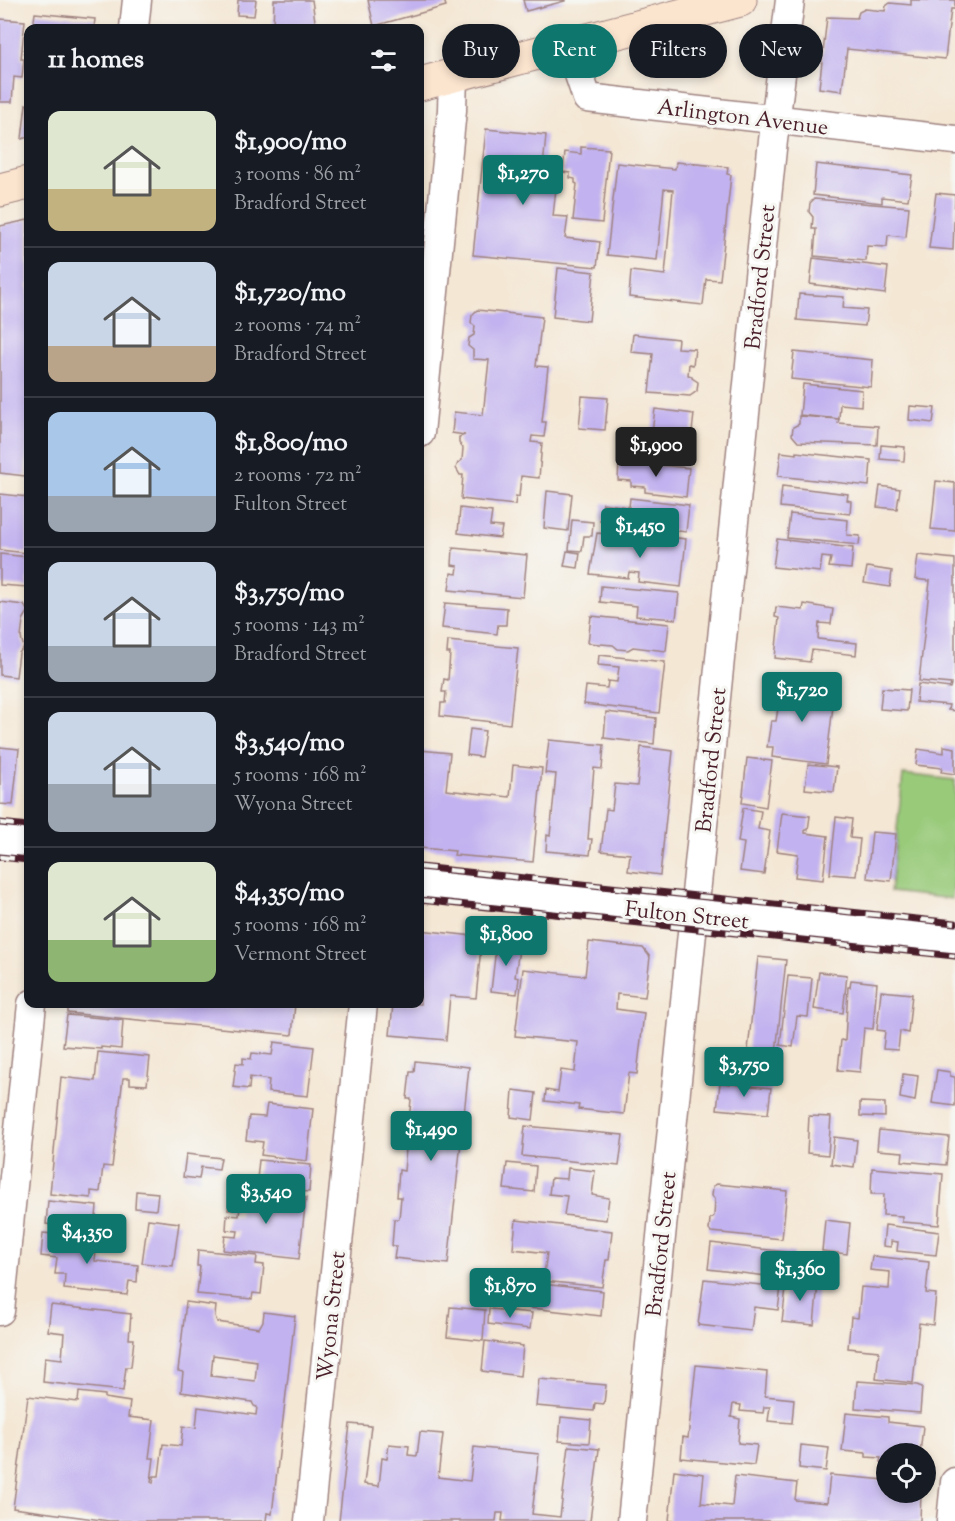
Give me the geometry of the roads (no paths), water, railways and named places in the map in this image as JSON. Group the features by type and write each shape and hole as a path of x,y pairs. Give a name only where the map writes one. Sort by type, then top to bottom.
{"main road":[{"path":"617,32 740,0"},
{"path":"424,83 442,78"},
{"path":"0,190 24,184"}],"street":[{"path":"134,24 137,0"},
{"name":"Bradford Street","path":"632,1521 775,120 790,0"},
{"path":"424,393 452,110 453,78"},
{"name":"Arlington Avenue","path":"580,78 587,98 955,140"},
{"path":"0,839 24,842"},
{"name":"Fulton Street","path":"424,885 955,940"},
{"path":"0,1311 32,1008"},
{"name":"Wyona Street","path":"309,1521 363,1008"},
{"path":"951,1521 955,1482"}],"railway":[{"path":"0,823 24,826"},
{"path":"0,857 24,860"},
{"path":"424,867 955,923"},
{"path":"424,900 955,956"}]}
